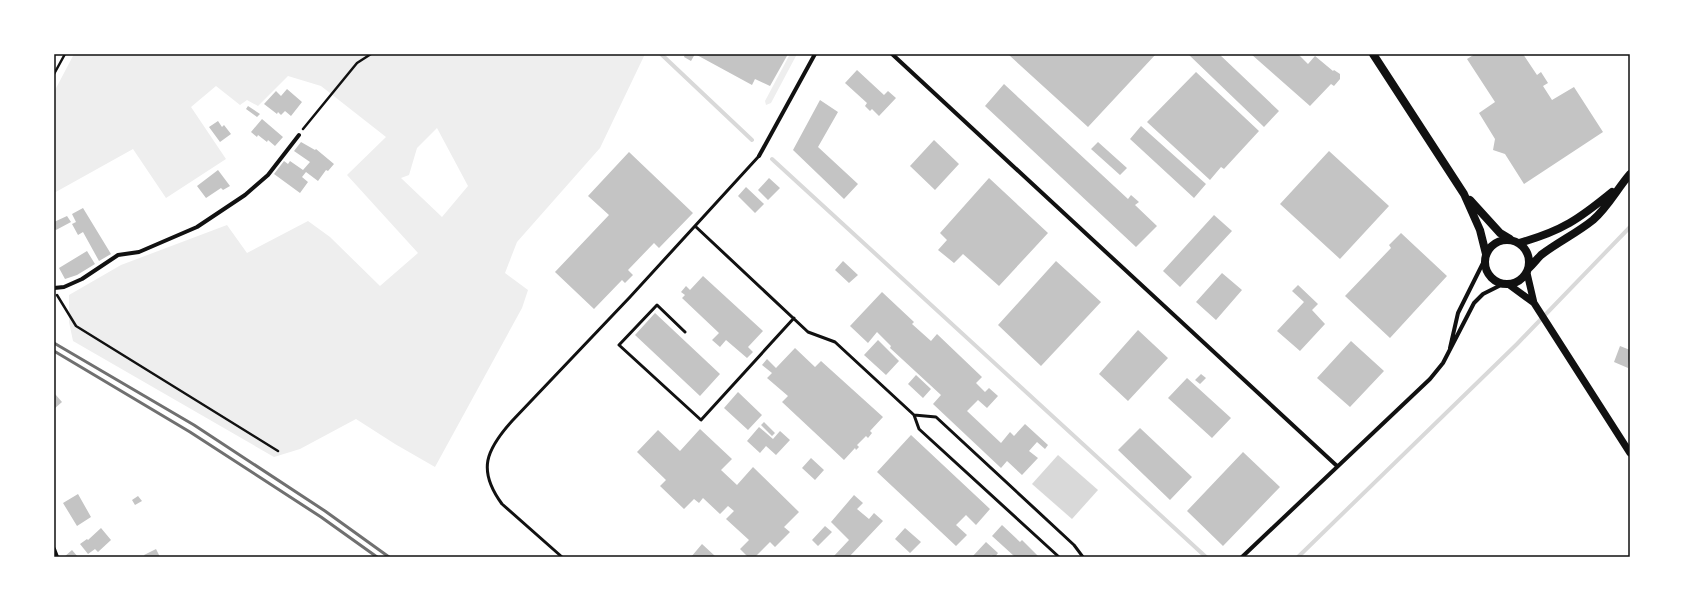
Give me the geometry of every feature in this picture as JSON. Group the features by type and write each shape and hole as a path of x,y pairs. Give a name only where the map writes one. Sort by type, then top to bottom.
{"main road":[{"path":"1373,54 1464,194 1480,230 1485,256 1485,266 1491,278 1505,284 1516,283 1522,279 1541,255 1572,236 1595,218 1607,205 1618,188 1630,174"},
{"path":"1485,256 1494,244 1505,239 1515,241 1552,233 1567,226 1618,188"},
{"path":"1464,194 1500,233 1525,248 1530,261 1528,271"}],"street":[{"path":"759,156 815,54"},
{"path":"892,54 1338,466"},
{"path":"54,288 64,287 82,278 118,255 139,252 197,227 245,195 268,175 299,135"},
{"path":"1449,352 1458,313 1485,256"},
{"path":"1528,271 1534,304 1630,453"},
{"path":"1242,557 1442,366 1474,304 1483,294 1505,284 1534,304"},
{"path":"54,549 56,557"}],"lane":[{"path":"562,557 507,509 495,494 487,471 491,449 499,436 512,421 696,226 759,156"},
{"path":"696,226 808,332 835,342 914,415 919,429 1059,557"},
{"path":"685,332 657,305 620,345 700,420 794,318"},
{"path":"914,415 936,417 1074,545 1083,557"}],"path":[{"path":"54,74 65,54"},
{"path":"299,135 358,63 371,54"},
{"path":"54,288 76,326 278,451"}],"shaded area":[{"path":"74,54 645,54 600,148 517,242 505,273 528,290 522,308 435,467 356,419 300,449 274,457 73,341 69,322 69,295 121,265 227,225 247,253 308,221 330,237 380,286 418,253 347,175 386,137 321,86 288,76 258,106 247,100 240,105 216,86 191,107 226,159 166,198 133,149 54,193 54,92","holes":["437,128 468,186 442,217 401,178 409,175 417,148"]},
{"path":"790,54 797,54 771,103 766,105 765,101"},
{"path":"1058,455 1098,490 1072,519 1032,484"}],"building":[{"path":"685,54 695,54 691,61 684,57"},
{"path":"695,54 788,54 770,86 755,79 752,85"},
{"path":"1156,54 1088,127 1009,55"},
{"path":"1188,54 1219,54 1279,111 1264,127"},
{"path":"1251,54 1298,54 1308,64 1315,56 1333,71 1334,70 1340,74 1340,79 1334,86 1331,84 1310,106"},
{"path":"1475,54 1523,54 1537,75 1541,72 1548,83 1543,86 1552,100 1574,87 1603,132 1524,184 1505,154 1493,150 1495,139 1479,113 1495,102 1467,59"},
{"path":"857,70 884,95 888,91 896,98 879,116 872,109 870,111 865,106 867,103 845,83"},
{"path":"1196,72 1259,131 1224,169 1221,167 1210,180 1147,122"},
{"path":"1004,84 1128,199 1131,195 1139,202 1135,205 1157,226 1136,247 985,106"},
{"path":"287,89 302,102 291,116 285,111 281,115 278,112 277,114 264,104 276,91 281,96"},
{"path":"820,100 838,112 818,147 858,184 844,199 793,150"},
{"path":"248,106 260,114 257,117 246,109"},
{"path":"262,119 283,137 275,146 268,140 267,142 251,132"},
{"path":"218,121 222,127 224,125 231,134 220,142 209,127"},
{"path":"1141,126 1206,184 1194,198 1130,139"},
{"path":"934,140 959,164 935,190 910,166"},
{"path":"301,142 315,150 316,149 334,164 328,171 326,170 318,181 306,172 302,177 308,182 300,193 274,174 284,161 288,164 290,161 303,170 310,162 294,151"},
{"path":"1098,142 1127,168 1120,175 1091,149"},
{"path":"1329,151 1389,206 1340,259 1280,204"},
{"path":"629,152 693,213 659,248 654,243 628,270 633,275 625,283 622,280 594,309 555,272 609,215 588,196"},
{"path":"218,170 230,186 223,190 221,188 206,198 197,186"},
{"path":"769,178 780,188 768,200 758,190"},
{"path":"989,178 1048,233 999,286 963,254 954,263 938,250 947,240 940,233"},
{"path":"746,187 764,204 755,213 738,196"},
{"path":"83,208 111,254 99,261 83,232 78,235 72,224 76,222 72,214"},
{"path":"1214,215 1232,231 1180,287 1163,271"},
{"path":"67,216 71,222 56,230 54,228 54,222"},
{"path":"1401,233 1447,276 1390,338 1345,296 1391,248 1389,245"},
{"path":"87,251 95,264 77,275 65,279 59,268"},
{"path":"843,261 858,275 849,283 835,270"},
{"path":"1056,261 1101,302 1041,366 998,325"},
{"path":"1222,273 1242,290 1216,320 1196,302"},
{"path":"703,276 763,331 748,347 753,352 747,358 726,340 720,347 712,340 719,333 682,298 685,295 681,292 686,286 690,290"},
{"path":"1298,285 1318,304 1312,310 1325,324 1300,351 1277,331 1304,302 1292,291"},
{"path":"882,292 914,322 912,324 931,341 937,334 982,377 976,383 985,392 989,388 998,396 987,408 978,400 967,411 1001,443 1010,432 1014,436 1025,424 1048,445 1045,449 1037,442 1029,451 1038,458 1022,475 1007,461 1001,468 933,404 941,395 890,348 891,346 877,332 868,343 850,326"},
{"path":"655,313 720,374 700,396 635,335"},
{"path":"1138,330 1168,358 1128,401 1099,374"},
{"path":"878,340 899,361 886,375 864,355"},
{"path":"1351,341 1384,371 1350,407 1317,378"},
{"path":"1620,346 1630,350 1628,368 1614,362"},
{"path":"795,348 815,367 821,361 883,417 870,431 872,433 868,438 866,436 857,445 859,447 856,450 855,448 844,460 782,402 788,396 767,378 772,373 762,365 767,359 776,368"},
{"path":"1201,374 1206,378 1200,384 1195,380"},
{"path":"916,375 931,389 923,398 908,384"},
{"path":"1187,378 1231,418 1212,438 1168,398"},
{"path":"738,392 762,415 748,430 724,408"},
{"path":"55,394 62,402 54,409 54,395"},
{"path":"764,422 775,433 772,436 761,425"},
{"path":"759,427 773,439 780,431 790,440 776,455 766,446 760,453 747,441"},
{"path":"1140,428 1192,477 1170,500 1118,450"},
{"path":"700,429 732,459 721,470 737,485 753,467 799,512 784,527 790,532 775,547 770,542 755,557 748,557 740,549 749,540 726,519 734,511 728,506 720,514 703,498 699,503 694,499 684,509 660,486 666,480 637,452 658,430 680,451"},
{"path":"911,435 990,509 976,525 966,515 956,525 967,535 956,546 877,472"},
{"path":"1243,452 1280,487 1223,546 1187,511"},
{"path":"811,458 824,470 815,480 802,468"},
{"path":"78,494 91,517 77,526 63,503"},
{"path":"854,495 863,503 857,509 869,519 874,513 883,521 849,557 833,557 849,540 831,522"},
{"path":"138,496 142,501 135,505 132,500"},
{"path":"1002,525 1020,542 1022,540 1038,556 1013,557 1014,556 992,536"},
{"path":"825,526 832,532 818,546 812,540"},
{"path":"101,528 111,540 98,552 95,549 88,554 80,544 87,539 88,540"},
{"path":"905,528 921,542 910,553 895,539"},
{"path":"986,542 998,553 995,557 991,555 989,557 972,557"},
{"path":"702,544 715,556 714,557 691,557"},
{"path":"156,549 160,557 145,557 144,555"},
{"path":"72,550 78,557 64,557"}],"waterway":[{"path":"661,54 752,140"},
{"path":"772,159 1206,557"},
{"path":"1298,557 1517,344 1630,227"}],"railway":[{"path":"54,343 194,425 325,511 389,557"},
{"path":"54,351 190,432 321,517 377,557"}]}
